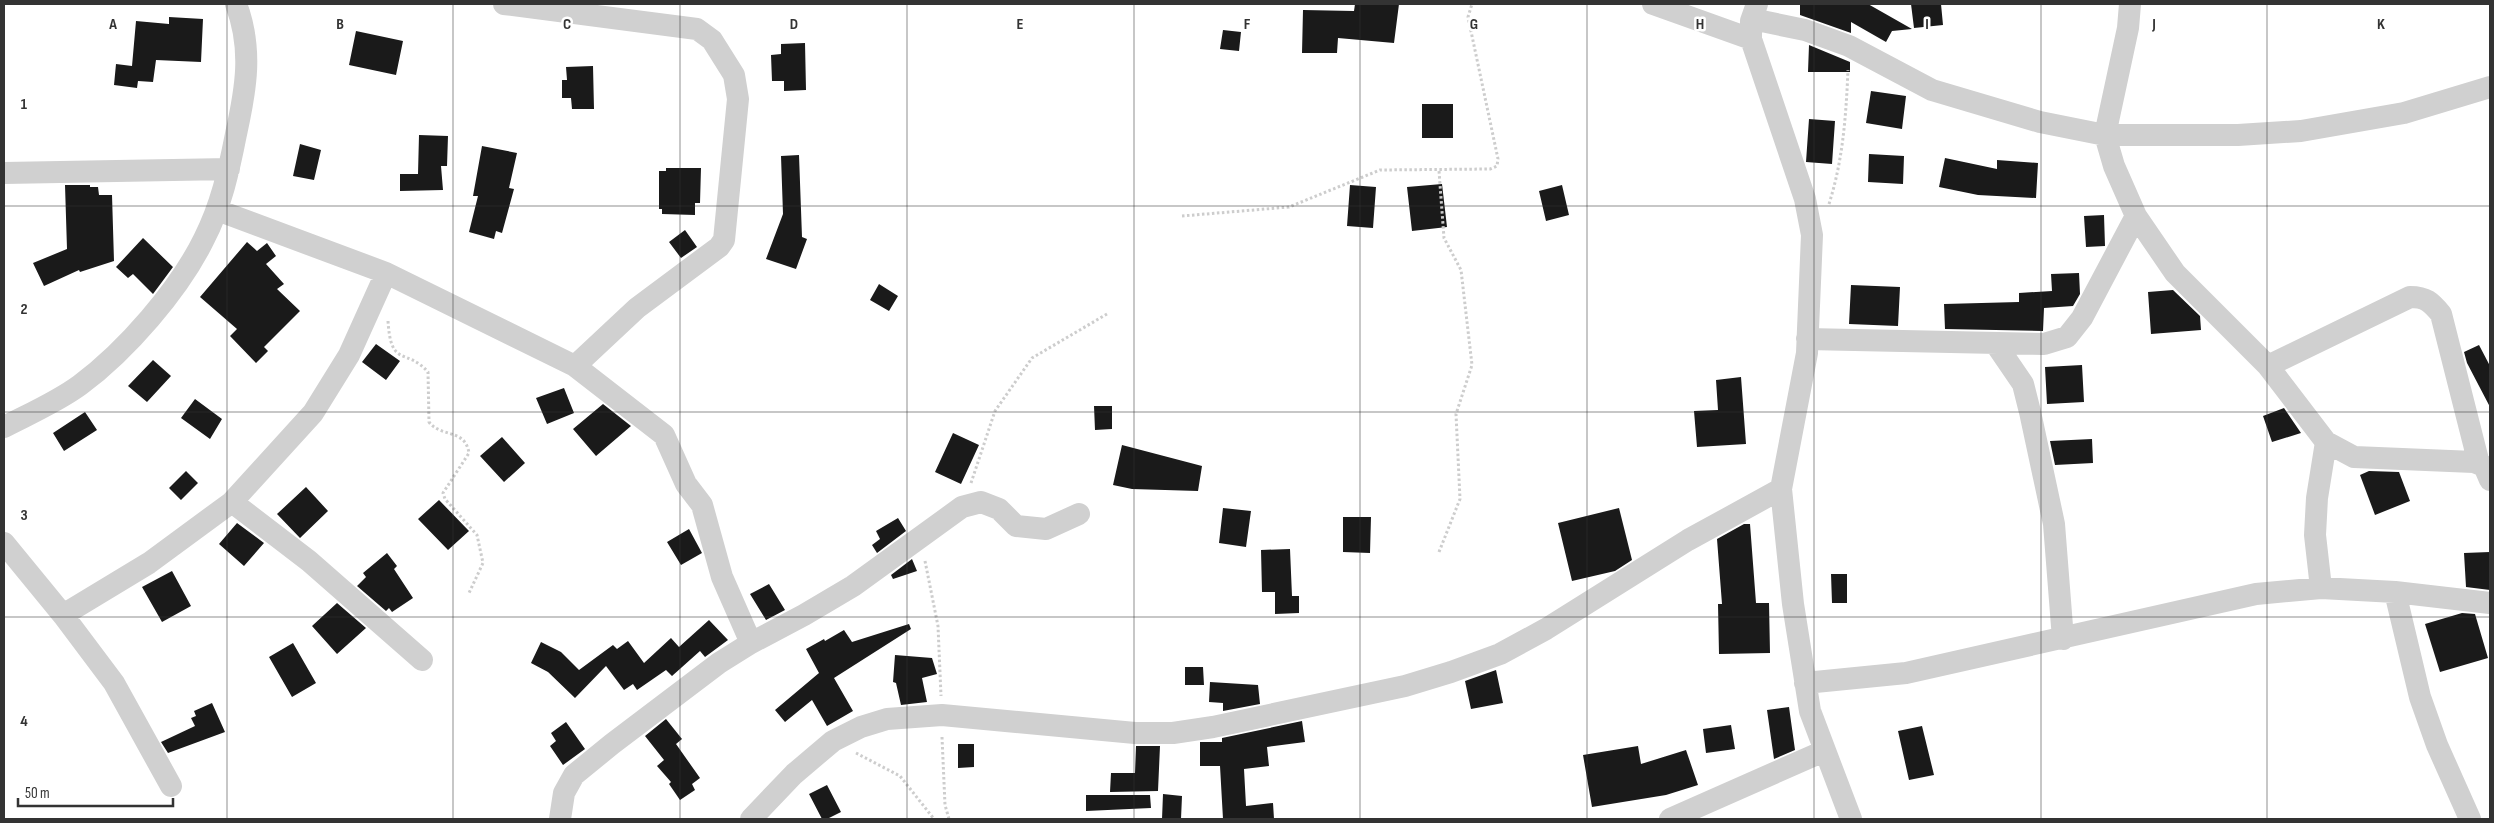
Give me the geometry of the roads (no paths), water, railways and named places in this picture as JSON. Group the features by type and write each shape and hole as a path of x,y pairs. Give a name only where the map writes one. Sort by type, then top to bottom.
{"street":[{"path":"4,428 80,385 132,338 174,290 204,240 217,210 229,169 246,85 246,46 236,4"},
{"path":"504,4 697,29 712,40 734,75 738,99 724,240 719,247 637,308 574,366"},
{"path":"1653,4 1805,30 1849,46 1932,90 2040,122 2105,136 2238,136 2301,131 2404,114 2490,87"},
{"path":"2130,4 2128,28 2105,136 2114,166 2136,216 2175,273 2268,366 2326,442 2354,457 2485,472 2441,314 2430,301 2422,297 2410,297 2268,366"},
{"path":"1754,21 1805,199 1812,235 1807,339 1781,489 1793,604 1810,711 1851,819"},
{"path":"4,173 229,169"},
{"path":"217,210 574,366 664,436 686,484 702,506 722,577 751,643"},
{"path":"1807,339 2044,344 2067,337 2082,318 2136,216"},
{"path":"63,615 149,563 232,502 313,413 349,356 384,282"},
{"path":"1994,343 2023,384 2030,412 2054,524 2063,639"},
{"path":"2321,588 2315,535 2317,498 2326,442"},
{"path":"751,819 794,774 833,741 861,727 887,719 942,715 1135,733 1173,733 1213,727 1405,686 1500,654 1562,620 1688,540 1781,489"},
{"path":"232,502 309,561 422,660"},
{"path":"560,819 566,787 574,775 719,663 852,586 962,507 981,502 999,509 1016,526 1046,529 1079,514"},
{"path":"4,543 63,615 114,683 171,786"},
{"path":"1805,683 1906,673 2256,594 2321,588 2395,592 2490,603"},
{"path":"2395,592 2420,697 2437,745 2470,819"},
{"path":"1670,819 1824,751"}]}
